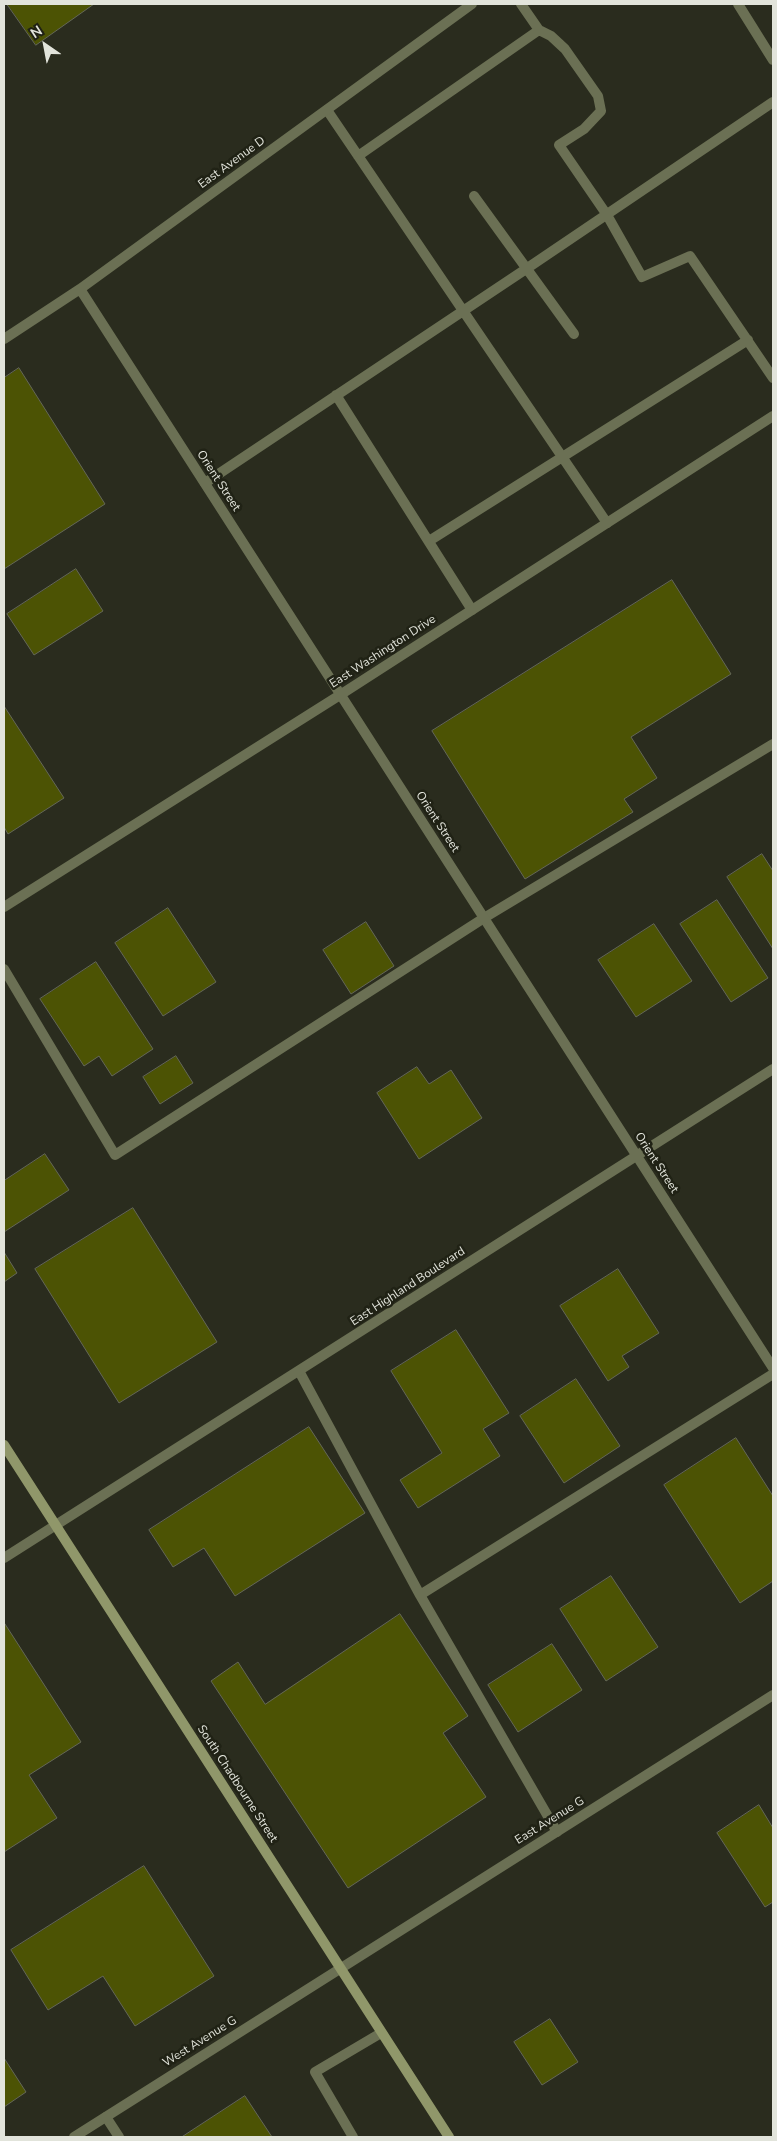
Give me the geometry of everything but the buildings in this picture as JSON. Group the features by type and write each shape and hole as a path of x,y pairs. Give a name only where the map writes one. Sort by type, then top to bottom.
{"main road":[{"name":"South Chadbourne Street","path":"4,1444 449,2137"}],"street":[{"name":"East Avenue D","path":"4,339 80,289 472,4"},
{"path":"521,4 539,30 551,36 565,49 598,96 601,111 584,128 559,145 607,215 642,277 690,256 773,378"},
{"path":"738,4 773,60"},
{"path":"358,156 539,30"},
{"path":"204,483 607,215 773,102"},
{"path":"327,110 607,523"},
{"path":"474,196 574,334"},
{"name":"Orient Street","path":"80,289 773,1368"},
{"path":"429,541 564,458 748,340"},
{"path":"336,395 472,610"},
{"name":"East Washington Drive","path":"4,907 340,695 773,416"},
{"path":"4,969 115,1155 484,918 773,744"},
{"name":"East Highland Boulevard","path":"4,1558 773,1069"},
{"path":"299,1371 420,1595 557,1832"},
{"path":"420,1595 773,1374"},
{"name":"East Avenue G","path":"340,1969 773,1695"},
{"name":"West Avenue G","path":"74,2137 340,1969"},
{"path":"353,2137 315,2072 381,2033"},
{"path":"106,2117 119,2137"}]}
